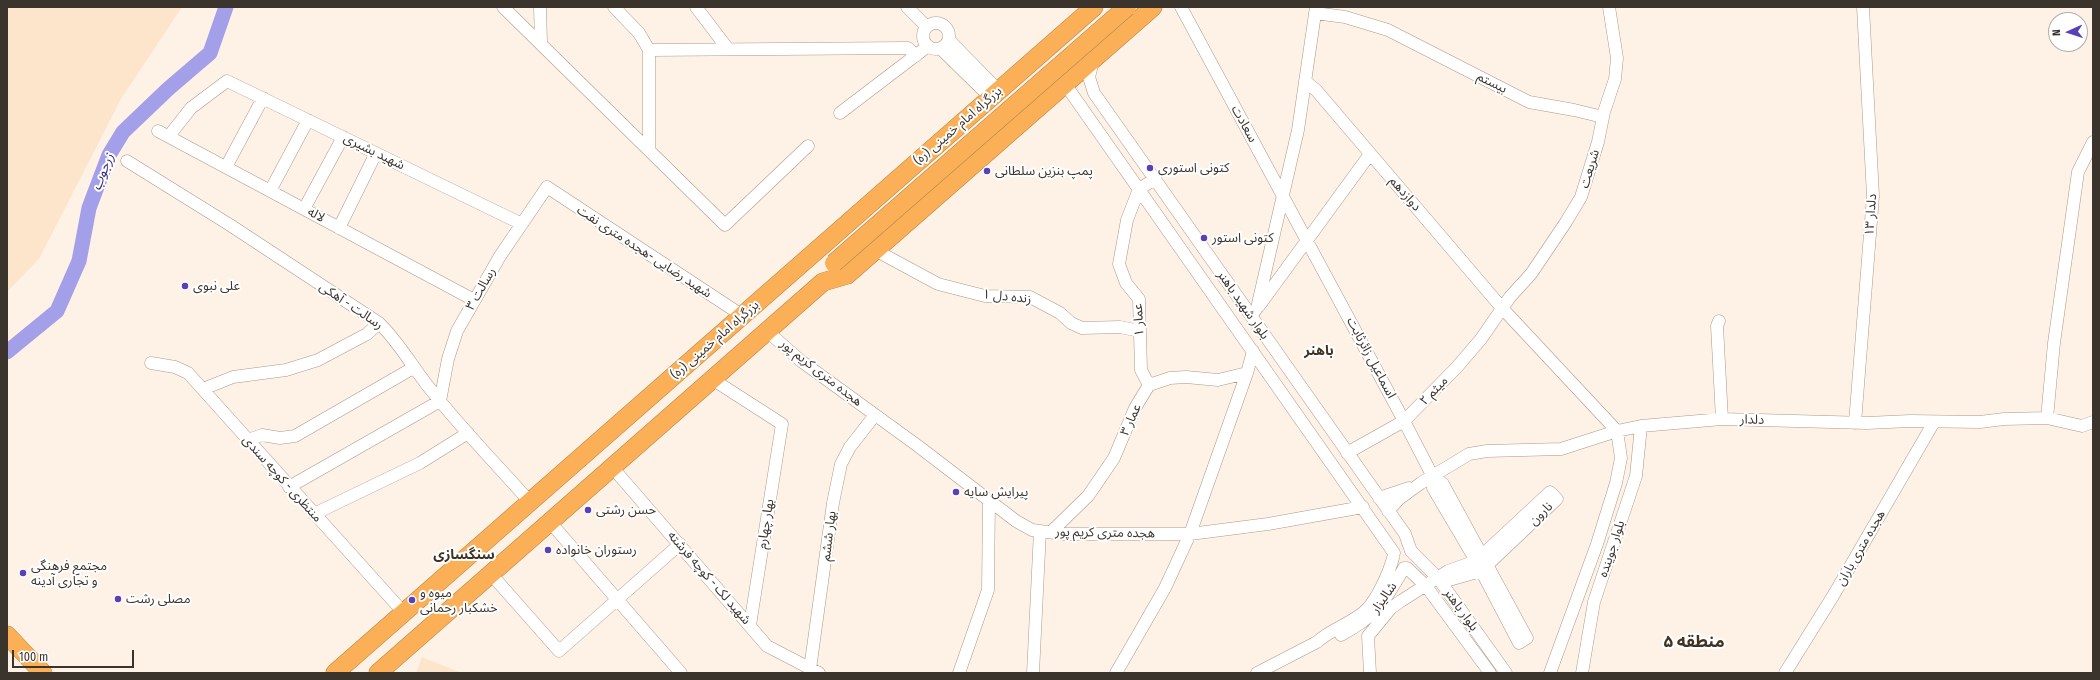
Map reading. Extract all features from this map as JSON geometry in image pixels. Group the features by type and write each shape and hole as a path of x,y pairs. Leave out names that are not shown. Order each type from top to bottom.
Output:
{"highway":[{"name":"بزرگراه امام خمینی (ره)","path":"336,673 530,502 739,314 1094,7"},
{"name":"بزرگراه امام خمینی (ره)","path":"823,282 825,271 1127,7"},
{"name":"بزرگراه امام خمینی (ره)","path":"378,673 823,282 846,276 1153,7"},
{"path":"1026,67 1035,69 1045,76 1051,86 1064,85 1056,72 1053,63 1053,48 1060,37"},
{"path":"7,636 43,673"}],"street":[{"path":"503,7 725,225 808,146"},
{"path":"540,7 541,43"},
{"path":"614,7 639,33 650,50 649,149"},
{"path":"696,7 728,49"},
{"path":"907,7 927,27"},
{"name":"سعادت","path":"1181,7 1307,242"},
{"name":"شریعت","path":"1502,308 1531,274 1581,197 1615,79 1617,58 1609,7"},
{"name":"دلدار ۱۳","path":"1855,423 1873,196 1871,137 1862,7"},
{"path":"1254,312 1298,130 1316,10"},
{"name":"بیستم","path":"1316,10 1388,30 1529,102 1603,117"},
{"path":"840,113 916,56 939,45 948,32 943,25 935,24 927,27"},
{"path":"927,27 924,39 939,45 995,94"},
{"path":"650,50 908,48 916,56"},
{"name":"بلوار شهید باهنر","path":"1096,57 1089,72 1092,89 1187,225 1254,312 1347,453 1405,534 1411,551"},
{"name":"شهید بشیری","path":"163,134 191,108 227,81 522,224"},
{"name":"دوازدهم","path":"1305,82 1316,90 1502,308 1617,430"},
{"name":"بلوار شهید باهنر","path":"1064,85 1253,351 1363,508 1394,556"},
{"path":"226,167 263,98"},
{"path":"270,191 308,120"},
{"name":"لاله","path":"163,134 474,300"},
{"path":"304,209 343,137"},
{"path":"2047,418 2054,343 2078,172 2093,142"},
{"path":"339,228 376,153"},
{"path":"1254,312 1307,242 1370,154"},
{"name":"رسالت - آهکی","path":"127,161 230,225 379,323 394,337 413,368 440,401 530,502"},
{"path":"1139,189 1155,179"},
{"name":"شهید رضایی -هجده متری نفت","path":"546,187 739,314"},
{"name":"رسالت ۳","path":"440,401 453,340 474,300 500,256 546,187"},
{"name":"عمار ۱","path":"1139,189 1126,220 1119,264 1126,283 1139,299 1141,370 1149,385"},
{"path":"1171,236 1187,225"},
{"name":"اسماعیل زائرثابت","path":"1307,242 1404,421 1432,476 1433,488 1482,563"},
{"name":"زنده دل ۱","path":"875,250 938,284 985,296 1030,297 1060,313 1071,323 1082,328 1120,326 1140,332"},
{"name":"میثم ۲","path":"1347,453 1404,421 1481,339 1502,308"},
{"path":"680,360 739,314"},
{"path":"1719,321 1722,419"},
{"path":"203,389 233,377 286,370 318,360 368,334 379,323"},
{"name":"هجده متری کریم پور","path":"767,331 801,361 1016,521 1032,530 1063,534 1190,534 1268,524 1363,508"},
{"path":"1116,673 1165,588 1190,534 1247,373 1253,351"},
{"name":"منتظری - کوچه سندی","path":"151,363 175,367 188,373 404,613"},
{"path":"248,440 262,435 280,438 295,436 413,368"},
{"path":"1149,385 1170,378 1186,377 1218,380 1247,373"},
{"name":"بهار چهارم","path":"712,379 782,424 750,625"},
{"name":"عمار ۳","path":"1046,532 1088,496 1114,458 1135,408 1149,385"},
{"path":"289,487 440,401"},
{"name":"بهار ششم","path":"814,671 833,503 841,464 850,448 875,415"},
{"name":"دلدار","path":"1421,483 1469,454 1487,451 1561,448 1617,430 1641,426 1722,419 1855,423 1980,422 2004,419 2047,418 2082,426 2093,422"},
{"name":"هجده متری باران","path":"1785,673 1833,596 1934,422"},
{"name":"بلوار جوینده","path":"1582,673 1594,602 1636,476 1641,426"},
{"name":"بلوار جوینده","path":"1550,673 1597,544 1616,483 1621,458 1617,430"},
{"path":"314,514 420,463 468,433"},
{"name":"شهید لک - کوچه فرشته","path":"612,467 768,646 814,671"},
{"path":"1379,498 1421,483"},
{"path":"1388,511 1399,500 1421,483"},
{"name":"نارون","path":"1438,578 1449,580 1482,563 1557,499 1550,492 1482,563"},
{"path":"959,673 988,590 989,500"},
{"path":"550,522 681,673"},
{"path":"1033,673 1046,532"},
{"path":"491,574 559,651 680,544"},
{"path":"1402,548 1411,551 1414,560 1405,568 1395,563 1394,556 1402,548"},
{"name":"بلوار باهنر","path":"1411,551 1438,578 1506,673"},
{"name":"شالیزار","path":"1360,620 1364,612 1375,599 1394,556"},
{"path":"1482,563 1527,638 1519,643 1482,563"},
{"name":"شالیزار","path":"1257,673 1317,642 1324,636 1374,615 1386,599 1405,568"},
{"name":"بلوار باهنر","path":"1405,568 1426,586 1490,673"},
{"path":"1368,636 1391,608 1438,578"},
{"path":"1360,620 1368,636 1370,673"}],"shaded area":[{"path":"7,7 182,7 121,99 39,259 7,292"},
{"path":"422,657 462,673 416,673"}],"waterway":[{"name":"زرجوب","path":"7,352 57,311 79,261 89,208 109,155 123,132 168,89 210,53 226,7"}],"place":[{"name":"کتونی استوری","path":"1150,168"},
{"name":"پمپ بنزین سلطانی","path":"987,171"},
{"name":"کتونی استور","path":"1204,238"},
{"name":"علی نبوی","path":"185,286"},
{"name":"پیرایش سایه","path":"956,492"},
{"name":"حسن رشتی","path":"588,510"},
{"name":"رستوران خانواده","path":"548,550"},
{"name":"مجتمع فرهنگی و تجاری آدینه","path":"23,573"},
{"name":"مصلی رشت","path":"118,599"},
{"name":"میوه و خشکبار رحمانی","path":"412,600"}],"district":[{"name":"باهنر","path":"1319,351"},
{"name":"سنگسازی","path":"464,555"},
{"name":"منطقه ۵","path":"1694,642"}]}
